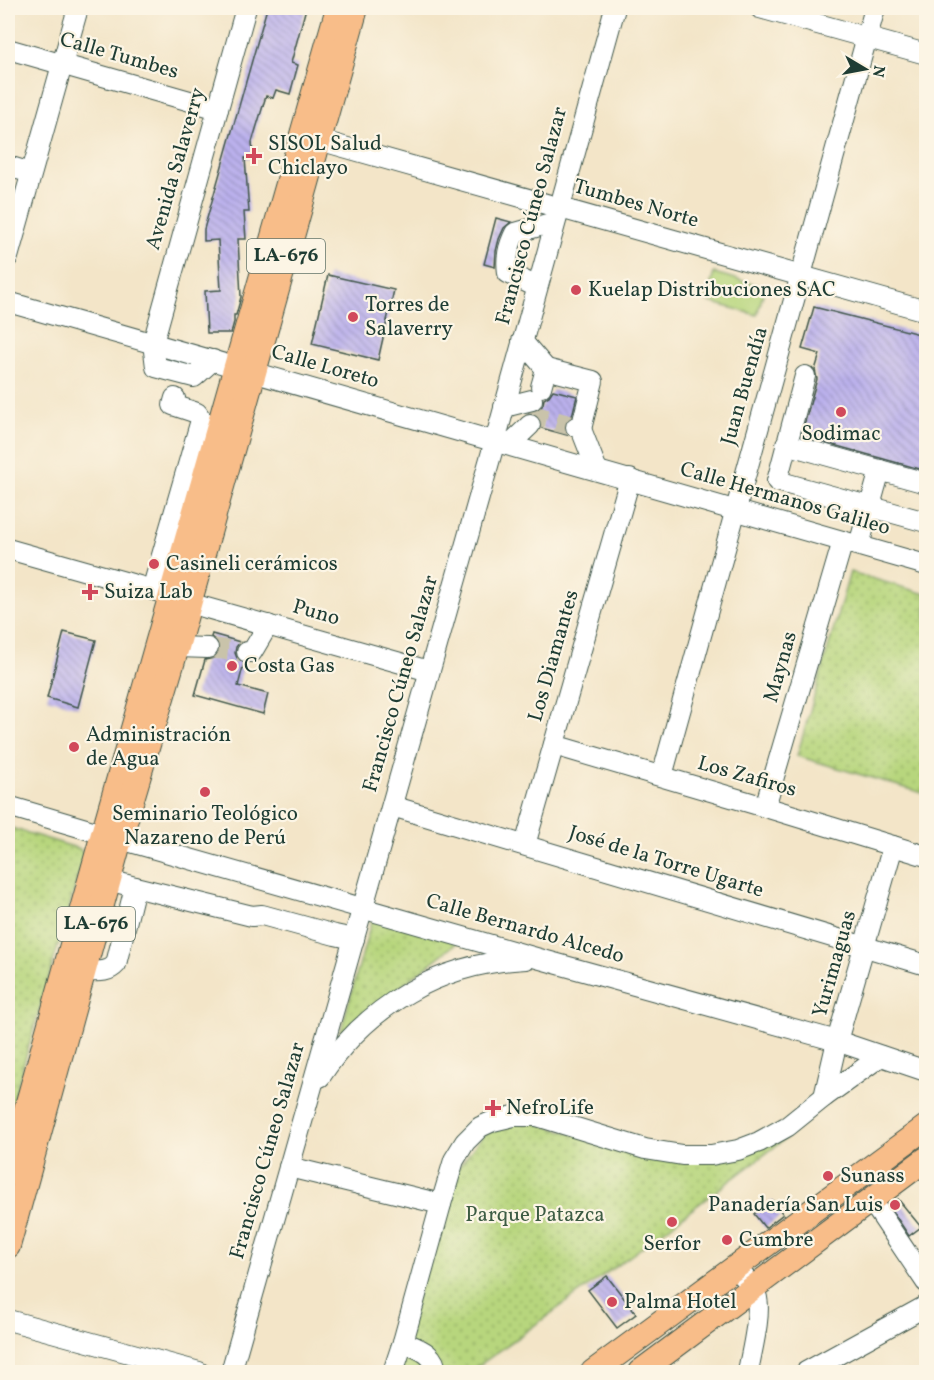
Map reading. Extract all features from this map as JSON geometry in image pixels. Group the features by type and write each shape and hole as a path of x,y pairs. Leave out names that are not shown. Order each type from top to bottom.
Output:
{"main road":[{"name":"LA-676","path":"8,1174 111,837 177,646 170,596 170,562 190,494 245,369 338,8"},
{"name":"LA-676","path":"8,1246 108,880 111,837 170,596 319,140 357,8"},
{"path":"593,1372 927,1127"},
{"path":"640,1372 927,1159"}],"street":[{"path":"8,257 78,8"},
{"name":"Avenida Salaverry","path":"153,343 246,8"},
{"name":"Francisco Cúneo Salazar","path":"231,1372 429,671 502,443 504,407 615,8"},
{"path":"760,8 927,54"},
{"name":"Juan Buendía","path":"662,776 875,8"},
{"name":"Calle Tumbes","path":"8,50 218,109"},
{"name":"Tumbes Norte","path":"319,140 556,215 801,275 927,311"},
{"path":"8,166 31,173"},
{"path":"537,287 508,273 506,260 510,244 515,233 556,215"},
{"name":"Calle Loreto","path":"8,302 630,479"},
{"path":"522,341 538,399"},
{"path":"153,343 156,367 178,384"},
{"path":"178,384 194,377 213,360"},
{"path":"805,376 777,482 927,522"},
{"path":"504,407 538,399 593,381 578,428 597,470"},
{"path":"178,384 173,405 197,413 216,439"},
{"path":"502,443 538,399"},
{"path":"190,494 201,420"},
{"path":"786,444 927,483"},
{"name":"Maynas","path":"765,807 851,543 870,507 880,470"},
{"name":"Calle Hermanos Galileo","path":"630,479 927,565"},
{"name":"Los Diamantes","path":"525,845 630,479"},
{"name":"Puno","path":"8,549 429,671"},
{"path":"247,652 252,652 268,625"},
{"path":"177,646 208,648"},
{"name":"Los Zafiros","path":"554,745 927,856"},
{"name":"Calle Bernardo Alcedo","path":"8,806 540,959 837,1041 924,1071"},
{"name":"José de la Torre Ugarte","path":"392,806 927,965"},
{"name":"Yurimaguas","path":"824,1097 837,1041 893,846"},
{"path":"108,880 252,916 262,915 354,939"},
{"path":"83,971 104,972 116,964 135,887"},
{"path":"310,1091 352,1035 378,1012 407,992 438,977 471,966 505,960 540,959"},
{"path":"395,1372 454,1160 465,1142 480,1127 514,1116 537,1116 645,1149 682,1155 711,1155 738,1150 759,1142 788,1126 881,1056"},
{"path":"289,1167 441,1204"},
{"path":"871,1200 927,1282"},
{"path":"736,1267 757,1298 758,1308 748,1372"},
{"path":"817,1371 927,1306"},
{"path":"8,1320 199,1372"},
{"path":"817,1371 927,1320"},
{"path":"403,1342 428,1354 436,1366 436,1372"}],"green space":[{"path":"714,273 765,287 757,315 706,301"},
{"path":"850,572 926,594 926,794 797,756"},
{"path":"8,827 80,849 84,856 8,1118"},
{"path":"372,919 459,941 340,1034"},
{"name":"Parque Patazca","path":"527,1121 643,1153 785,1139 633,1254 470,1372 393,1372 457,1169 483,1135 504,1125"}],"building":[{"path":"267,8 306,8 291,63 298,65 290,94 276,90 273,98 266,96 252,142 253,158 245,158 249,212 244,212 246,239 238,239 241,297 236,315 234,315 231,333 207,333 205,291 221,290 218,240 204,241 204,229"},
{"path":"496,218 511,222 504,228 499,239 495,267 484,264"},
{"name":"Torres de Salaverry","path":"328,275 394,290 378,360 312,344"},
{"path":"814,307 927,336 927,471 801,436 817,379 815,370 820,354 802,349"},
{"path":"553,390 577,396 572,416 565,423 564,429 567,435 541,428 542,423 539,417 529,413 541,408 544,399"},
{"path":"64,632 96,640 78,707 47,698"},
{"path":"212,634 240,642 235,653 237,658 244,663 238,686 268,694 263,714 195,695 205,660 214,658 220,649 218,642 211,637"},
{"path":"898,1199 921,1227 909,1236 889,1206"},
{"path":"772,1200 783,1214 765,1228 754,1214"},
{"name":"Palma Hotel","path":"607,1276 636,1314 617,1328 588,1290"}],"tunnel":[{"path":"530,425 539,417 576,427"},
{"path":"208,648 247,652"}],"place":[{"name":"SISOL Salud Chiclayo","path":"254,156"},
{"name":"Kuelap Distribuciones SAC","path":"576,290"},
{"name":"Torres de Salaverry","path":"353,317"},
{"name":"Sodimac","path":"841,412"},
{"name":"Casineli cerámicos","path":"154,564"},
{"name":"Suiza Lab","path":"90,592"},
{"name":"Costa Gas","path":"232,666"},
{"name":"Administración de Agua","path":"74,747"},
{"name":"Seminario Teológico Nazareno de Perú","path":"205,792"},
{"name":"NefroLife","path":"493,1108"},
{"name":"Sunass","path":"828,1176"},
{"name":"Panadería San Luis","path":"895,1205"},
{"name":"Serfor","path":"672,1222"},
{"name":"Cumbre","path":"727,1240"},
{"name":"Palma Hotel","path":"612,1302"}]}
